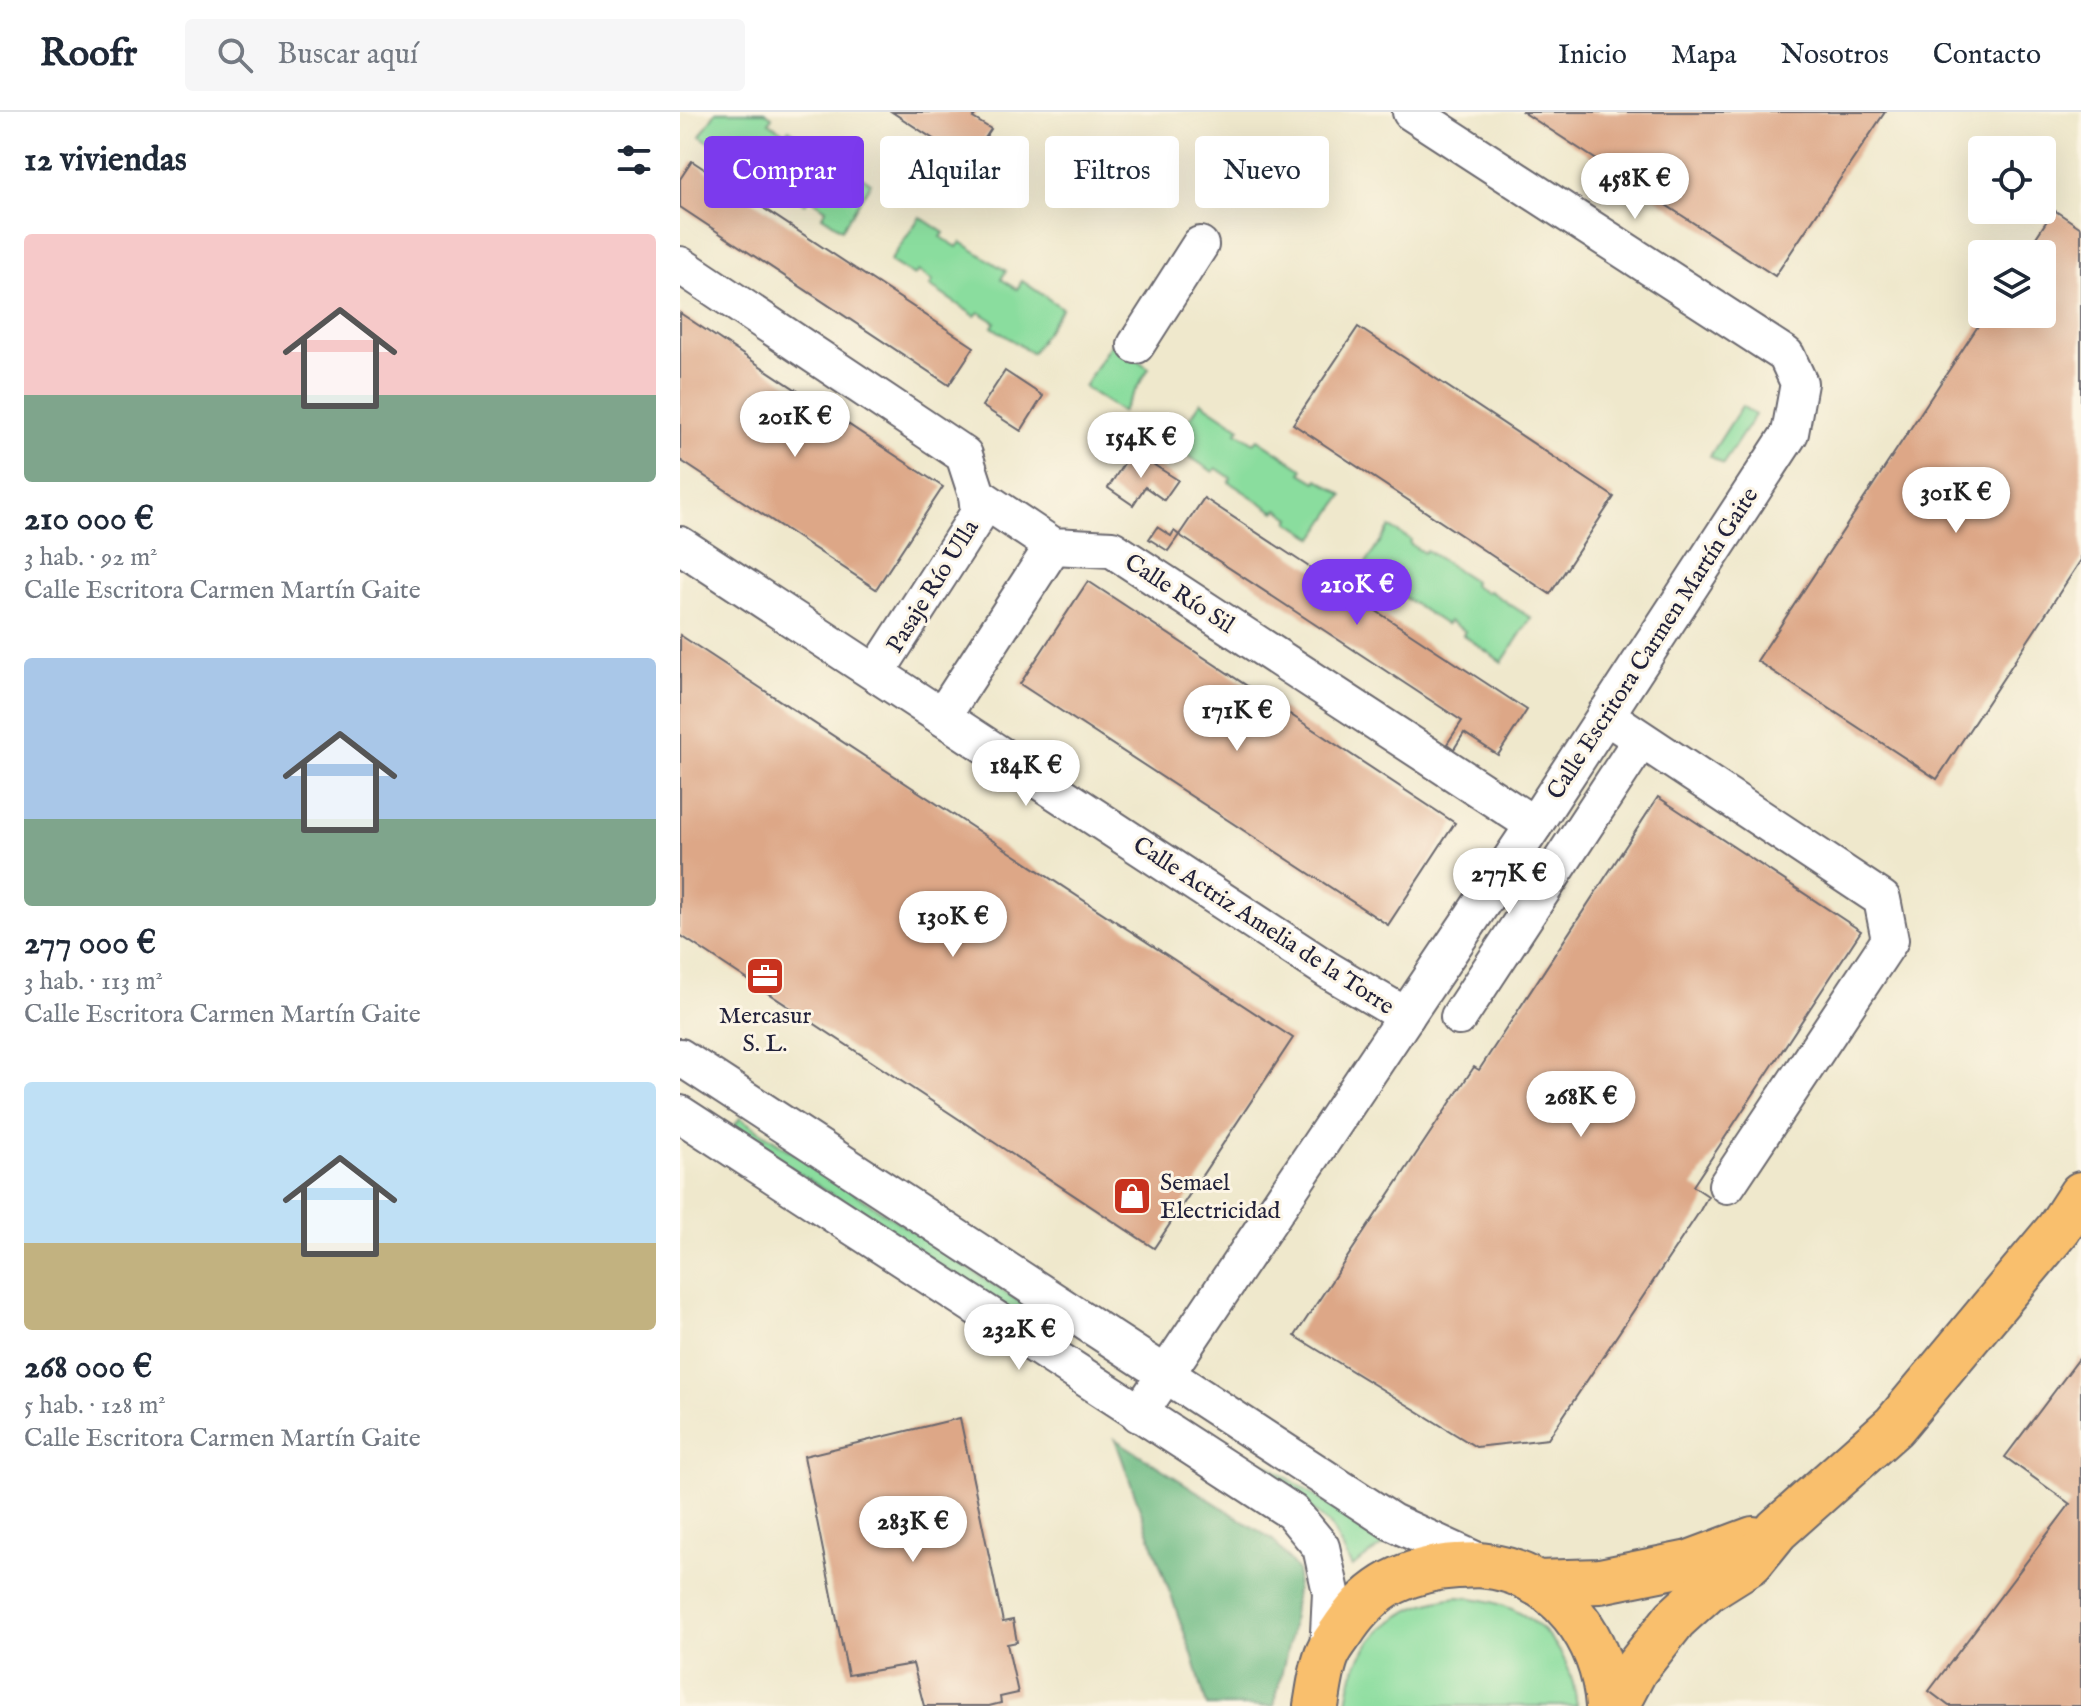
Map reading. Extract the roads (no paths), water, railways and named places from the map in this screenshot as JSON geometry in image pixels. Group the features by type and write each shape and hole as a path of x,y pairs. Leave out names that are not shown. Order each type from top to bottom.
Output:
{"main road":[{"path":"1616,1706 1635,1670 1675,1619 1708,1589 1751,1562 1777,1530 1894,1426 2059,1228 2081,1194"},
{"path":"1536,1583 1600,1581 1689,1563 1777,1530"},
{"path":"1316,1706 1328,1653 1358,1608 1391,1582 1428,1568 1486,1565 1536,1583 1571,1611 1593,1643 1606,1679 1608,1706"}],"street":[{"name":"Calle Escritora Carmen Martín Gaite","path":"1139,1414 1534,825 1790,433 1799,383 1786,355 1760,320 1411,112"},
{"path":"1136,345 1200,245"},
{"path":"680,265 964,455 977,495 1053,546 942,717"},
{"name":"Pasaje Río Ulla","path":"876,673 979,513 977,495"},
{"name":"Calle Actriz Amelia de la Torre","path":"680,545 1328,970 1406,1016"},
{"name":"Calle Río Sil","path":"1053,546 1112,549 1534,825"},
{"path":"1605,715 1882,899 1890,940 1727,1185"},
{"path":"1459,1017 1641,740"},
{"path":"680,1057 1392,1522 1486,1565"},
{"path":"680,1114 1292,1512 1321,1547 1331,1592 1328,1653"}],"place":[{"name":"Mercasur S. L.","path":"765,976"},
{"name":"Semael Electricidad","path":"1132,1196"}]}
